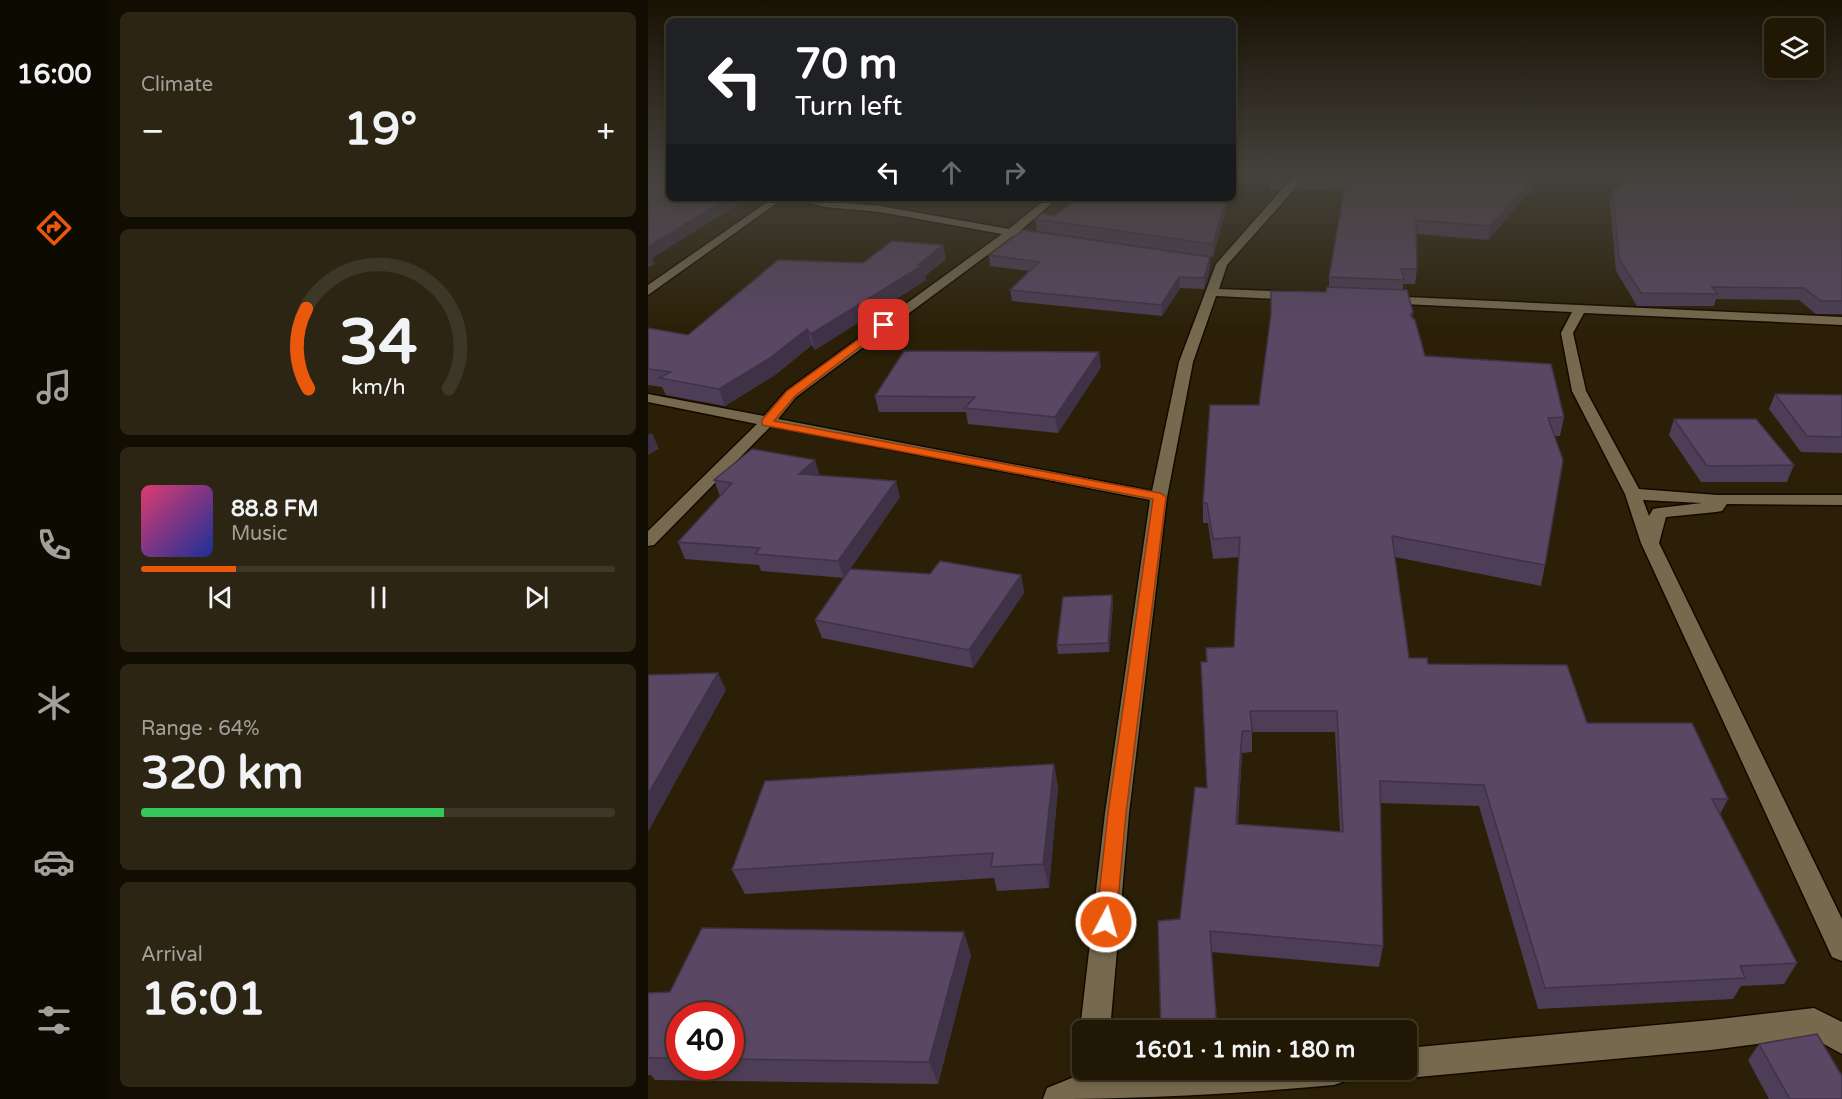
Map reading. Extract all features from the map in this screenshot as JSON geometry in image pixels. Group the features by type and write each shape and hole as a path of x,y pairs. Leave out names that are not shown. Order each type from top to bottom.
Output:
{"street":[{"path":"648,291 740,225"},
{"path":"971,225 1035,236"},
{"path":"648,541 766,423 791,394 1020,225"},
{"path":"1096,1020 1117,813 1160,497 1186,362 1212,292 1217,264 1253,225"},
{"path":"1212,292 1307,296"},
{"path":"1374,299 1842,321"},
{"path":"1531,306 1558,326 1579,392 1633,494 1650,543 1842,948"},
{"path":"1558,326 1579,310"},
{"path":"648,398 766,423 1160,497"},
{"path":"1633,494 1722,499 1842,500"},
{"path":"1650,543 1659,513 1716,507 1722,499"},
{"path":"1417,1062 1712,1035 1814,1022 1842,1039"},
{"path":"1058,1099 1089,1085 1193,1080"}],"building":[{"path":"648,225 683,225 648,247"},
{"path":"1080,225 1218,225 1213,244"},
{"path":"1338,225 1416,225 1417,269 1401,269 1404,280 1329,277"},
{"path":"1616,225 1842,225 1842,301 1821,301 1804,288 1712,287 1718,294 1641,293 1619,259"},
{"path":"1023,230 1210,257 1204,278 1179,277 1161,305 1010,290 1039,262 989,255"},
{"path":"892,241 943,245 918,265 923,265 811,334 807,329 770,358 719,389 659,378 671,372 648,369 648,328 688,335 778,260 863,263"},
{"path":"1327,287 1407,290 1413,312 1410,315 1415,320 1425,356 1551,364 1564,417 1548,418 1563,460 1545,565 1392,536 1409,658 1427,658 1428,664 1567,665 1587,723 1692,723 1728,799 1712,799 1797,963 1740,966 1745,978 1545,988 1484,785 1380,781 1383,946 1210,931 1216,1020 1161,1020 1158,921 1180,919 1195,787 1207,788 1201,662 1207,662 1206,648 1234,647 1240,537 1213,539 1207,503 1203,503 1210,405 1259,405 1271,314 1271,291 1326,292","holes":["1250,711 1337,711 1343,832 1236,824 1242,731 1252,731"]},
{"path":"904,351 1099,352 1055,417 965,408 975,397 875,396"},
{"path":"1775,394 1842,395 1842,437 1807,436"},
{"path":"1674,419 1756,419 1794,465 1707,466"},
{"path":"752,449 815,460 799,474 896,481 838,561 755,554 760,548 678,542 732,483 714,480"},
{"path":"940,561 1021,575 969,650 815,620 850,569 930,574"},
{"path":"1112,595 1108,643 1057,645 1063,597"},
{"path":"718,673 648,794 648,675"},
{"path":"1054,764 1043,864 991,867 993,853 732,870 765,781"},
{"path":"702,928 964,932 929,1062 744,1059 744,1002 666,1002 666,1058 648,1058 648,993 670,992"},
{"path":"1817,1034 1842,1076 1842,1099 1790,1099 1759,1044"}],"route":[{"path":"884,325 791,394 766,423 1160,497 1117,813 1106,922"}]}
